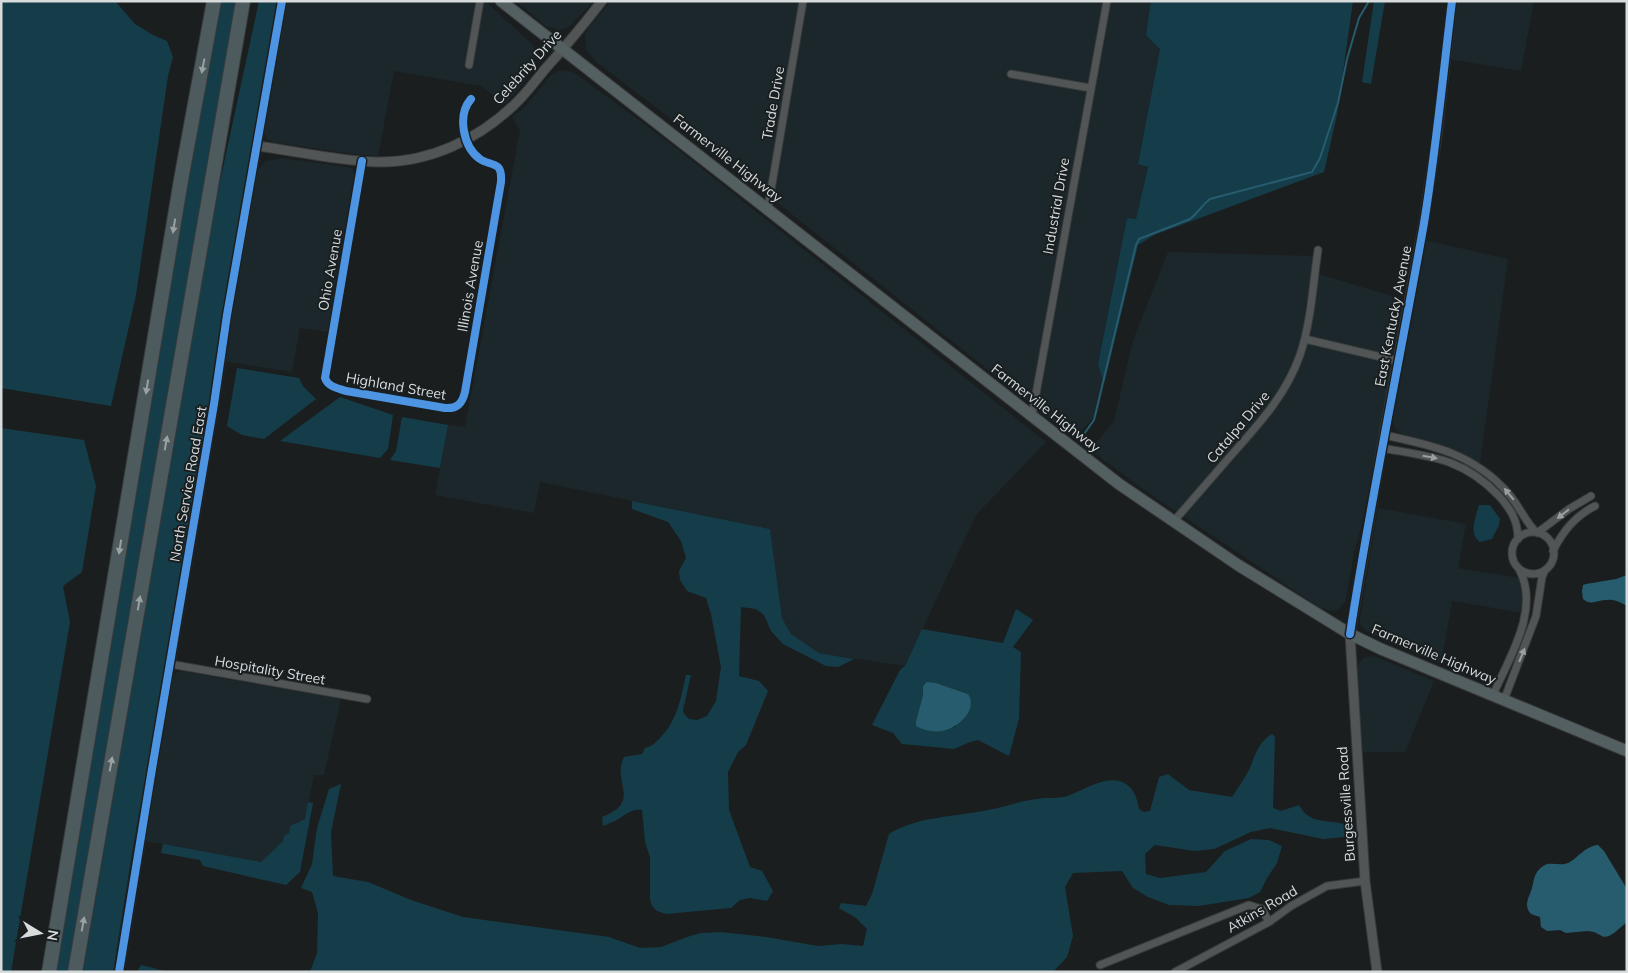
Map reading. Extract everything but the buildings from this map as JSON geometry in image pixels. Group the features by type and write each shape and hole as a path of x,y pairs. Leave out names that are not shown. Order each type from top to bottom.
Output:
{"highway":[{"path":"207,1 207,43"},
{"path":"49,972 182,180 214,1"},
{"path":"75,972 243,1"},
{"path":"222,123 251,1"}],"main road":[{"name":"Farmerville Highway","path":"501,1 1119,484 1238,565 1350,634 1381,650 1627,752"}],"street":[{"name":"North Service Road East","path":"119,972 229,305 282,1"},
{"path":"469,65 480,1"},
{"name":"Celebrity Drive","path":"257,146 362,161 389,161 422,157 444,150 467,140 494,122 515,104 602,1"},
{"name":"Trade Drive","path":"768,208 803,1"},
{"name":"Industrial Drive","path":"1032,416 1106,1"},
{"name":"East Kentucky Avenue","path":"1350,634 1384,435 1424,222 1452,1"},
{"path":"1012,74 1090,88"},
{"path":"467,140 463,127 466,106 471,99"},
{"name":"Illinois Avenue","path":"461,404 465,392 499,193 500,171 497,166 480,159 467,140"},
{"name":"Ohio Avenue","path":"327,382 325,378 362,161"},
{"name":"Catalpa Drive","path":"1174,521 1263,419 1278,399 1293,372 1305,339 1318,250"},
{"path":"1305,339 1398,361"},
{"name":"Highland Street","path":"327,382 331,386 346,391 445,408 454,408 461,404"},
{"path":"1384,435 1444,449 1479,467 1502,486 1537,533"},
{"path":"1382,448 1447,460 1458,464 1492,489 1509,508 1517,524 1518,539 1512,551 1515,564 1525,573 1539,573 1545,570 1550,565 1553,552 1561,536 1577,517 1595,506"},
{"path":"1474,474 1479,467"},
{"path":"1537,533 1569,509 1591,496"},
{"path":"1518,539 1528,533 1537,533 1545,536 1553,552"},
{"path":"1493,695 1521,632 1526,614 1527,600 1519,569"},
{"path":"1504,700 1536,616 1542,577 1545,570"},
{"path":"1526,614 1536,616"},
{"name":"Burgessville Road","path":"1350,634 1365,881 1377,972"},
{"name":"Hospitality Street","path":"170,664 367,699"},
{"name":"Atkins Road","path":"1175,972 1269,922 1327,886 1365,881"},
{"path":"1100,965 1249,905 1262,909 1269,922"}],"shaded area":[{"path":"1,1 115,1 135,24 167,41 173,57 168,76 136,295 111,406 1,388"},
{"path":"219,1 237,1 70,972 52,972"},
{"path":"259,1 277,1 278,5 113,972 83,972 216,200"},
{"path":"286,1 485,1 532,44 535,51 535,62 521,86 505,104 481,86 394,71 378,156 273,142 268,140 263,131"},
{"path":"516,1 594,1 571,25 559,30 546,26"},
{"path":"611,1 1151,1 1146,35 1160,48 1138,164 1148,166 1136,220 1127,219 1098,364 1104,384 1098,413 1074,438 692,135 595,61 586,49 585,35 589,27"},
{"path":"1151,1 1353,1 1337,115 1324,172 1154,235 1138,245 1104,384 1098,364 1127,218 1136,219 1148,167 1138,164 1160,49 1146,35"},
{"path":"1374,1 1385,1 1371,84 1362,82"},
{"path":"1455,1 1534,1 1521,71 1448,59"},
{"path":"565,70 575,73 671,144 1046,442 976,515 905,666 819,653 791,634 782,618 770,529 540,482 534,513 435,495 448,425 465,427 520,130 512,117 524,108 550,76 558,71"},
{"path":"282,158 348,167 353,169 355,176 329,332 300,328 292,372 223,361 255,178 259,169 266,161"},
{"path":"1424,240 1508,259 1480,464 1430,441 1401,434 1394,427 1392,418"},
{"path":"1168,252 1314,256 1301,341 1386,363 1391,368 1392,372 1363,520 1354,553 1345,602 1337,610 1331,611 1319,607 1147,492 1090,450 1114,421 1133,340"},
{"path":"1319,274 1405,300 1396,350 1393,353 1387,355 1311,336 1310,331"},
{"path":"237,368 299,378 303,386 316,399 264,439 242,435 227,426"},
{"path":"340,397 393,415 388,449 380,458 280,441"},
{"path":"402,417 448,425 440,468 390,460 396,451"},
{"path":"1,428 84,440 96,486 82,572 63,586 70,622 11,972 1,972"},
{"path":"632,501 770,529 782,618 791,634 819,653 854,659 838,667 826,666 783,644 771,631 764,615 756,609 741,607 739,676 759,681 768,691 746,745 738,752 728,772 729,810 750,867 762,871 773,891 767,901 750,898 740,900 731,908 666,914 657,911 652,906 650,899 650,857 645,842 642,810 631,811 603,826 602,817 621,805 624,798 621,766 624,757 642,754 645,748 654,744 667,730 678,708 686,675 691,675 683,710 684,714 689,719 697,720 707,716 716,701 721,667 706,598 687,591 680,580 679,571 686,558 681,541 668,522 632,509"},
{"path":"1479,505 1490,505 1500,519 1492,539 1480,542 1474,535"},
{"path":"1378,508 1466,524 1458,568 1519,578 1524,599 1523,613 1452,601 1441,664 1364,629 1360,623 1360,618"},
{"path":"1627,575 1627,606 1612,600 1591,602 1583,599 1583,585"},
{"path":"1016,609 1033,620 1013,647 1021,652 1019,719 1009,756 978,740 954,749 902,744 893,733 872,725 900,670 905,666 922,629 1003,643","holes":["936,683 968,694 955,727 934,731 916,726 923,695 923,685"]},
{"path":"1370,656 1434,681 1405,752 1362,752 1357,669 1363,658"},
{"path":"181,671 341,699 324,775 314,775 305,819 295,823 283,841 261,862 145,841 173,678 176,673"},
{"path":"927,682 936,683 968,694 970,697 971,705 969,711 955,726 943,731 930,731 916,726 923,695 923,686"},
{"path":"1272,734 1275,737 1273,808 1281,811 1299,805 1311,817 1344,824 1347,830 1344,837 1323,839 1270,828 1251,832 1214,849 1195,851 1155,845 1145,854 1146,874 1160,878 1206,872 1225,851 1251,839 1269,840 1282,846 1277,863 1260,892 1249,898 1199,906 1169,905 1148,897 1133,888 1122,871 1073,873 1065,887 1073,936 1067,957 1053,972 310,972 317,953 318,913 312,892 301,888 312,864 317,828 329,789 341,784 331,832 333,876 368,882 411,900 463,917 609,937 640,948 661,947 701,933 720,932 766,937 818,946 842,944 863,946 867,929 856,918 839,908 841,903 866,906 872,894 889,834 900,828 924,820 988,810 1041,798 1064,797 1094,784 1115,780 1126,784 1134,793 1139,809 1144,812 1150,811 1159,777 1168,774 1189,790 1232,797 1249,770 1260,745"},
{"path":"308,802 313,803 300,872 286,885 203,866 200,860 161,853 163,844 261,862 283,841 284,836 289,833 290,826 305,819"},
{"path":"1598,845 1604,851 1627,889 1627,922 1614,933 1604,937 1588,931 1566,933 1560,930 1547,931 1541,927 1540,917 1531,914 1527,908 1527,901 1537,872 1547,864 1568,863 1585,850"},
{"path":"141,965 169,972 137,972"}],"waterway":[{"path":"1084,434 1094,420 1139,239 1190,219 1210,199 1312,172 1320,158 1338,103 1347,59 1359,18 1369,1"}],"cycle path":[{"path":"119,972 214,404 227,315 282,1"},
{"path":"1350,634 1367,531 1424,223 1436,140 1452,1"},
{"path":"362,161 326,381 346,391 445,408 456,407 461,403 465,392 501,182 501,172 498,167 480,159 474,154 466,139 463,122 464,113 471,99"}]}
